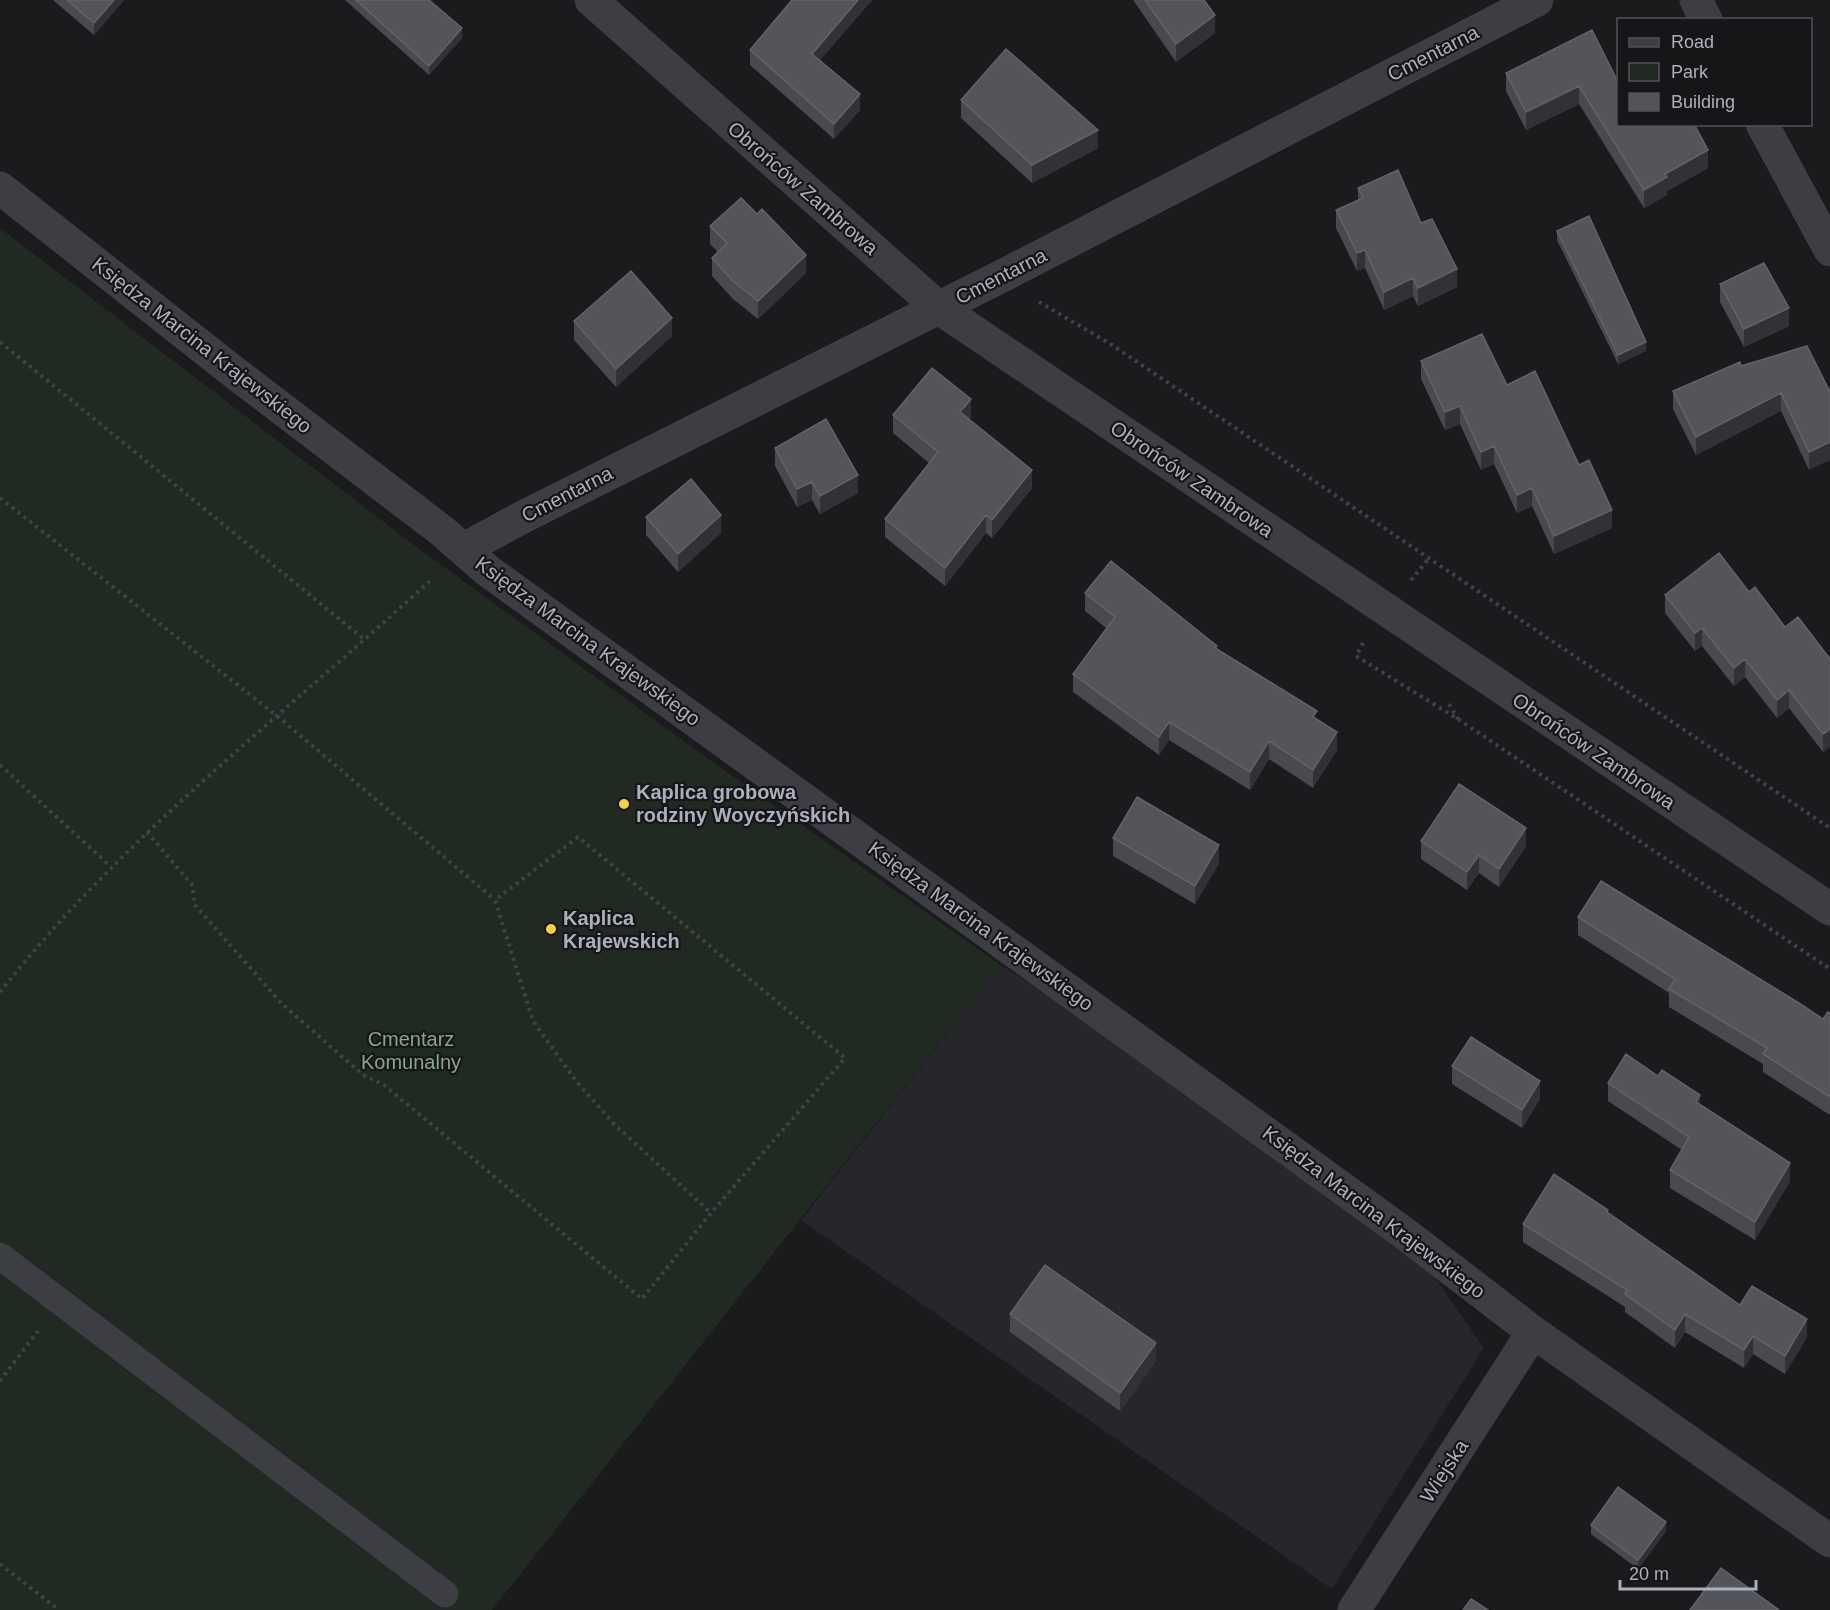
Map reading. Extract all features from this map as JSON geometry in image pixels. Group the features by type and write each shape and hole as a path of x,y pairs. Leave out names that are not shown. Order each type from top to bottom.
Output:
{"street":[{"name":"Obrońców Zambrowa","path":"591,0 939,308 1830,909"},
{"name":"Cmentarna","path":"464,549 521,518 998,278 1537,0"},
{"path":"1696,0 1705,18"},
{"path":"1763,126 1830,250"},
{"name":"Księdza Marcina Krajewskiego","path":"0,188 464,549 488,571 1404,1233 1533,1332 1830,1541"},
{"name":"Wiejska","path":"1354,1610 1533,1332"}],"lane":[{"path":"0,1256 445,1594"}],"path":[{"path":"998,278 1109,343 1830,828"},
{"path":"0,342 365,640"},
{"path":"0,498 277,716 495,900 533,1021 576,1081 614,1124 711,1213"},
{"path":"0,992 38,945 147,832 365,640 464,549"},
{"path":"1367,636 1356,656 1458,719 1830,969"},
{"path":"0,765 111,867"},
{"path":"147,832 193,886 194,904 282,1004 363,1075 384,1085 642,1299 711,1213 845,1058 578,837 495,900"},
{"path":"0,1381 61,1302"},
{"path":"0,1564 59,1610"}],"shaded area":[{"path":"1001,965 1256,1125 1404,1233 1484,1348 1332,1589 801,1220"}],"green space":[{"name":"Cmentarz Komunalny","path":"0,228 414,545 710,760 1001,965 492,1610 0,1610"}],"building":[{"path":"67,0 114,0 94,23"},
{"path":"356,0 429,0 462,28 429,66"},
{"path":"792,0 858,0 812,54 860,94 834,124 750,50"},
{"path":"1145,0 1204,0 1215,15 1176,44"},
{"path":"1592,30 1617,80 1617,126 1695,126 1708,150 1665,174 1667,177 1644,190 1579,86 1526,112 1506,73"},
{"path":"1006,49 1098,130 1032,165 961,100"},
{"path":"1398,170 1421,223 1432,219 1457,269 1418,288 1413,278 1384,292 1365,250 1357,253 1336,210 1363,198 1358,188"},
{"path":"741,198 757,214 762,209 806,255 758,301 733,281 712,258 727,243 710,226"},
{"path":"1589,216 1646,342 1618,355 1557,231"},
{"path":"1764,263 1789,308 1744,329 1720,284"},
{"path":"631,271 672,318 616,369 574,321"},
{"path":"1482,334 1507,385 1535,371 1579,465 1589,460 1612,510 1554,536 1532,488 1517,495 1494,446 1481,452 1460,406 1445,412 1421,361"},
{"path":"1807,346 1830,392 1830,442 1809,452 1781,393 1696,437 1673,391 1740,362 1741,366"},
{"path":"932,368 971,399 960,412 1032,470 992,520 986,515 945,568 885,519 938,452 893,415"},
{"path":"826,419 858,475 820,496 812,482 797,489 775,448"},
{"path":"691,479 721,515 678,554 646,517"},
{"path":"1719,553 1749,592 1755,587 1785,627 1798,617 1830,659 1830,729 1823,734 1789,690 1777,700 1745,659 1734,668 1702,628 1695,633 1665,595"},
{"path":"1111,561 1217,646 1215,648 1317,711 1313,717 1337,732 1313,770 1269,741 1250,772 1169,722 1159,737 1073,674 1115,617 1085,593"},
{"path":"1459,784 1526,828 1499,869 1479,855 1467,872 1421,841"},
{"path":"1137,797 1219,845 1195,886 1113,838"},
{"path":"1601,881 1823,1019 1828,1012 1830,1014 1830,1097 1763,1054 1767,1048 1669,989 1675,979 1578,917"},
{"path":"1471,1037 1540,1081 1522,1110 1452,1066"},
{"path":"1626,1054 1658,1076 1662,1070 1700,1095 1696,1102 1790,1163 1755,1222 1670,1170 1689,1137 1608,1083"},
{"path":"1554,1174 1740,1305 1752,1286 1807,1319 1785,1356 1753,1336 1744,1350 1685,1314 1675,1330 1625,1294 1627,1290 1523,1224"},
{"path":"1045,1265 1156,1343 1120,1393 1010,1314"},
{"path":"1618,1487 1666,1522 1638,1560 1591,1525"},
{"path":"1721,1568 1779,1610 1690,1610"},
{"path":"1471,1599 1488,1610 1463,1610"}],"place":[{"name":"Kaplica grobowa rodziny Woyczyńskich","path":"624,804"},
{"name":"Kaplica Krajewskich","path":"551,929"}]}
